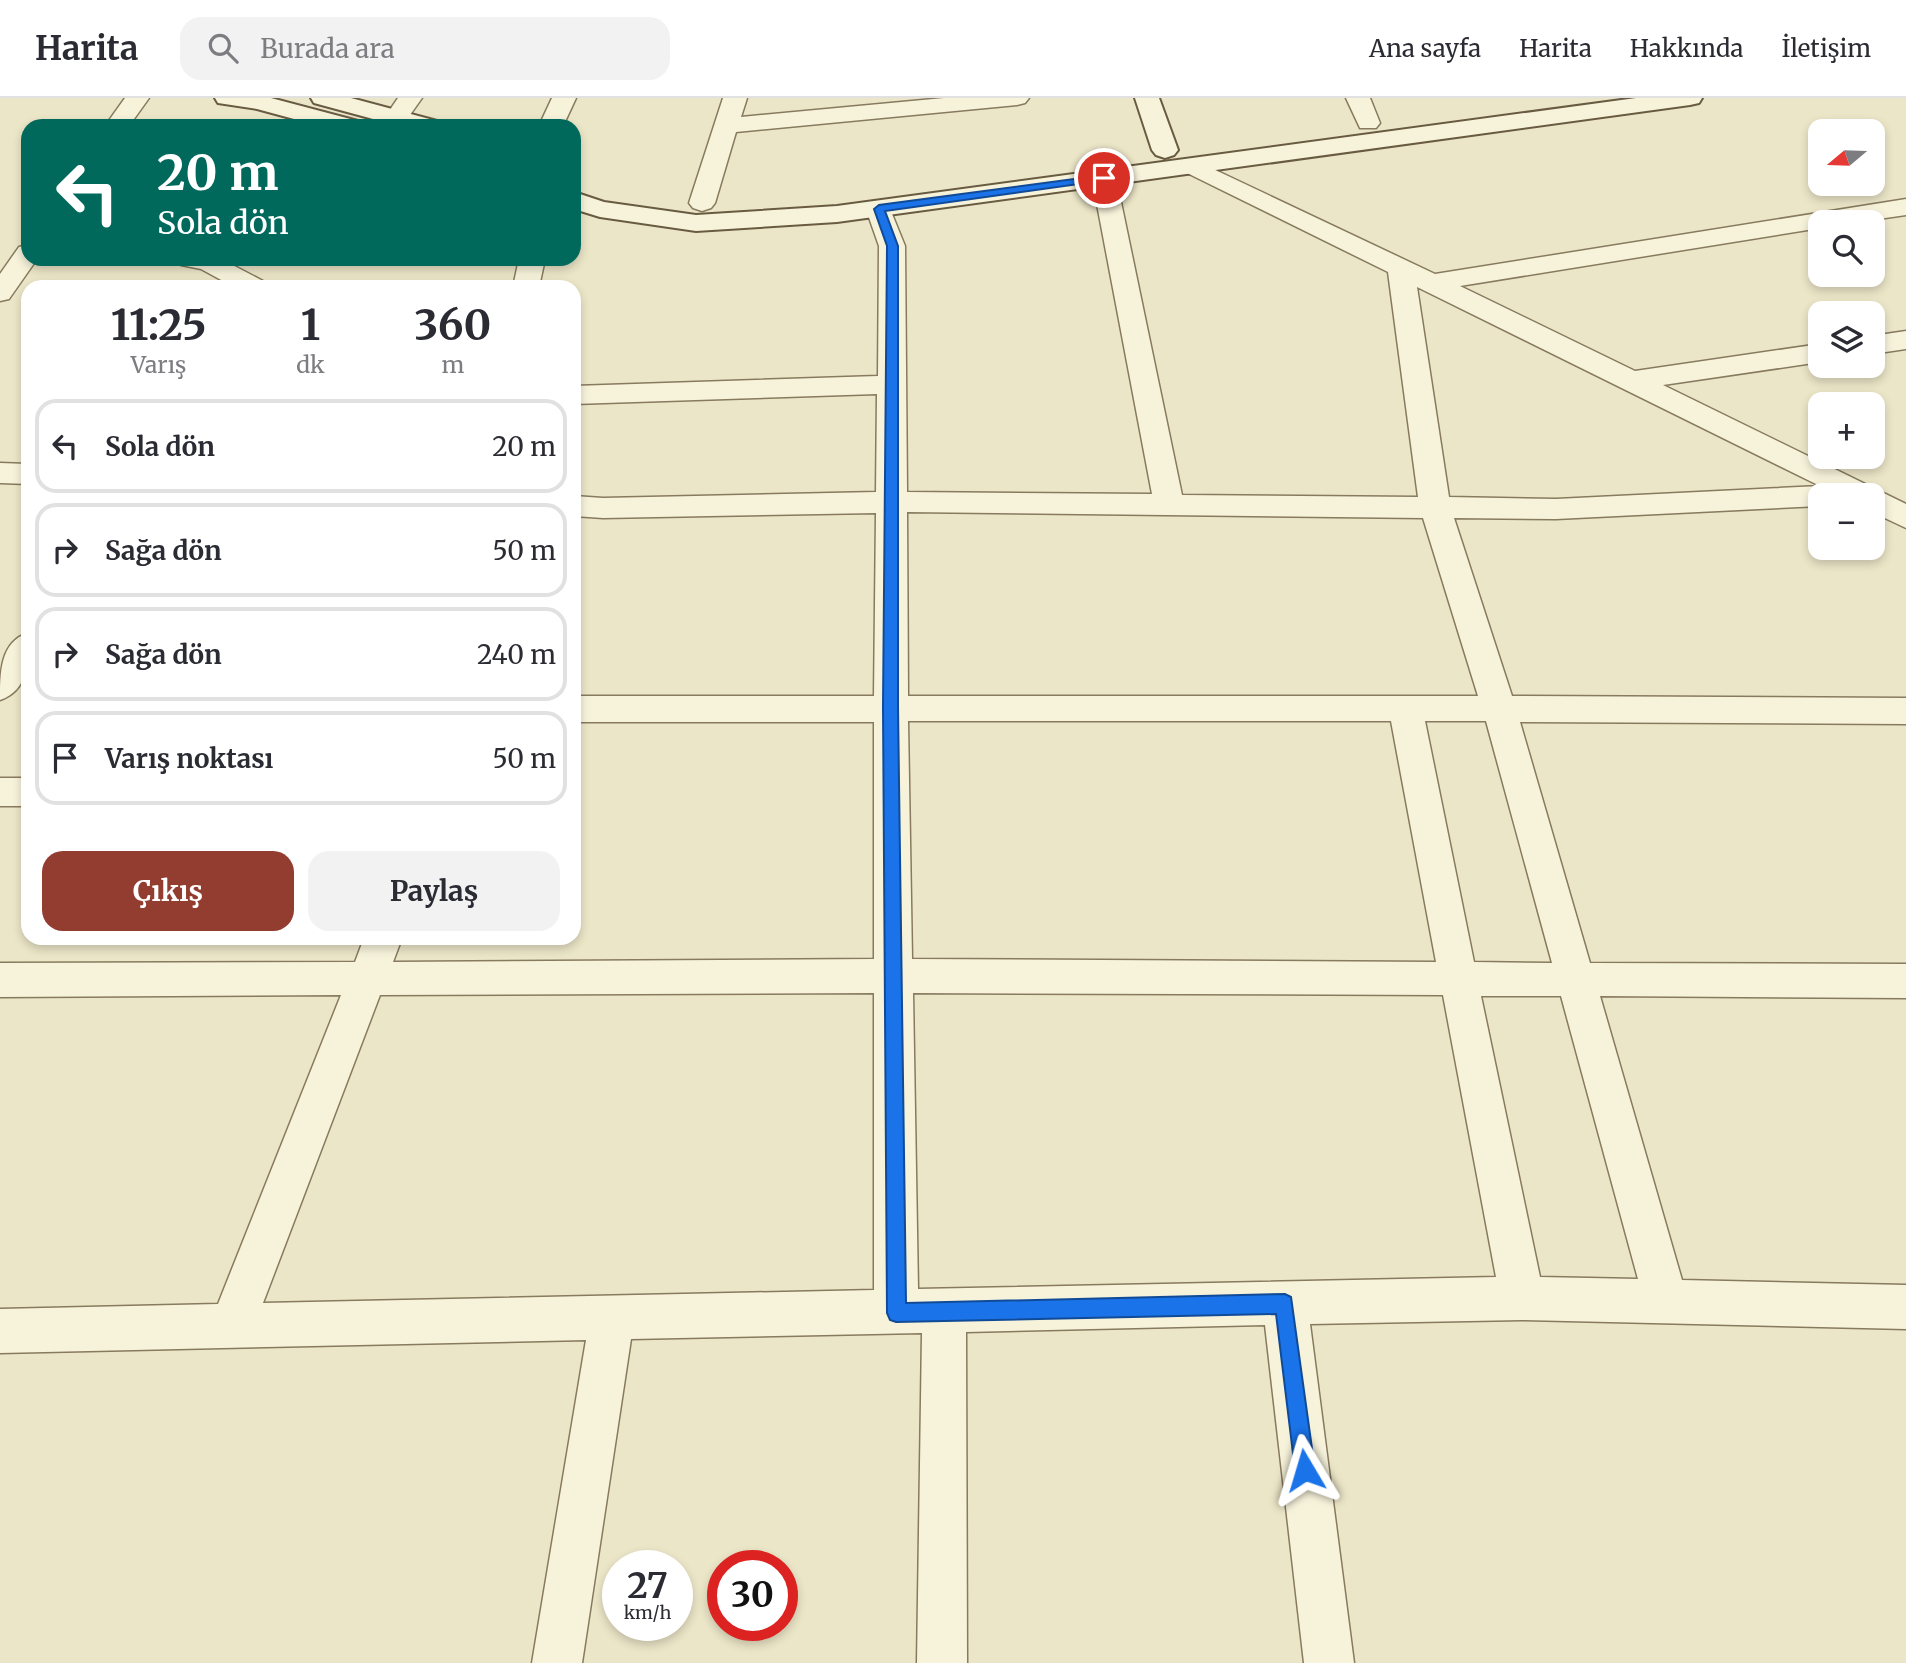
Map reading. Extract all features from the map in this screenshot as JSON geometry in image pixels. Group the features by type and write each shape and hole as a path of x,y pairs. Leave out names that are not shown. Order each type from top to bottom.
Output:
{"main road":[{"path":"227,98 258,102 322,119"},
{"path":"323,98 404,108 419,119"},
{"path":"1147,98 1165,150"},
{"path":"581,178 617,191 702,203 833,195 1551,98"},
{"path":"581,202 600,209 696,223 838,214 1690,98"}],"street":[{"path":"122,119 137,98"},
{"path":"554,119 564,98"},
{"path":"702,203 735,98"},
{"path":"726,126 1017,98"},
{"path":"1358,98 1368,123"},
{"path":"1192,166 1631,380 1833,483"},
{"path":"1104,178 1169,505"},
{"path":"1431,283 1906,207"},
{"path":"879,209 892,246 891,707 896,1313"},
{"path":"0,293 21,263"},
{"path":"215,266 241,280"},
{"path":"1401,269 1435,508 1499,708 1666,1301"},
{"path":"1885,343 1906,340"},
{"path":"1631,380 1808,355"},
{"path":"581,395 892,385"},
{"path":"0,473 21,474"},
{"path":"581,506 891,502 1556,509 1808,497"},
{"path":"1885,508 1906,517"},
{"path":"581,709 891,707 1906,711"},
{"path":"1405,708 1522,1298"},
{"path":"0,792 21,792"},
{"path":"231,1328 380,945"},
{"path":"0,980 368,976 893,976 1906,981"},
{"path":"0,1331 612,1320 1522,1298 1906,1307"},
{"path":"1285,1304 1329,1663"},
{"path":"942,1663 944,1312"},
{"path":"557,1663 612,1320"}],"route":[{"path":"1104,178 879,209 892,246 891,707 896,1313 1285,1304 1305,1470"}]}
